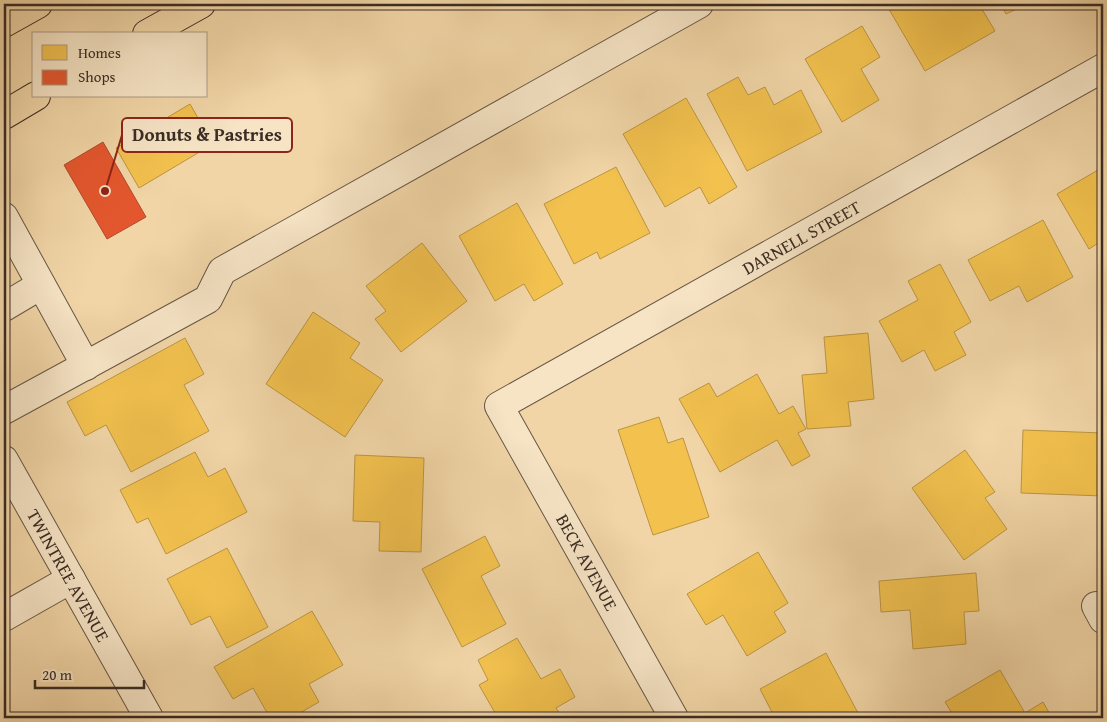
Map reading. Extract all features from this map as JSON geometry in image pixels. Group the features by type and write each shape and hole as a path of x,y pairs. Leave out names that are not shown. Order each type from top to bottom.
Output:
{"main road":[{"path":"4,23 38,4"},
{"path":"151,32 201,4"},
{"path":"4,115 33,98"}],"street":[{"path":"4,410 208,299 222,271 699,4"},
{"name":"DARNELL STREET","path":"500,406 1103,68"},
{"path":"4,217 86,366"},
{"path":"4,307 41,285"},
{"name":"BECK AVENUE","path":"500,406 674,718"},
{"name":"TWINTREE AVENUE","path":"4,460 149,718"},
{"path":"4,617 71,579"}],"building: Homes":[{"path":"886,4 979,4 995,31 925,71"},
{"path":"1001,4 1027,4 1006,14"},
{"path":"862,26 880,57 861,69 879,100 842,122 805,59"},
{"path":"738,77 748,95 765,87 774,105 801,90 822,132 747,171 707,94"},
{"path":"686,98 737,187 709,204 700,187 665,207 623,134"},
{"path":"190,104 213,144 139,188 116,148"},
{"path":"616,167 650,233 600,259 597,252 574,264 544,204"},
{"path":"1103,167 1103,240 1089,249 1057,194"},
{"path":"517,203 563,284 534,301 524,284 495,301 459,236"},
{"path":"1043,220 1073,277 1027,302 1019,286 990,301 968,260"},
{"path":"422,243 467,301 401,352 375,319 386,311 366,286"},
{"path":"940,264 971,322 954,332 966,355 935,371 924,350 902,362 879,321 918,300 908,281"},
{"path":"313,312 360,343 350,358 383,380 345,437 266,384"},
{"path":"868,333 874,399 848,402 851,426 807,429 802,375 827,373 824,337"},
{"path":"185,338 204,374 184,385 209,431 131,472 106,425 85,436 67,402"},
{"path":"757,374 779,414 793,406 806,429 798,433 810,456 792,466 777,440 720,472 679,399 709,383 717,397"},
{"path":"659,417 668,443 683,438 709,517 653,535 618,430"},
{"path":"1023,430 1103,433 1103,496 1021,493"},
{"path":"965,450 995,492 985,498 1007,529 964,560 912,488"},
{"path":"195,452 208,477 225,468 247,512 166,554 148,518 137,523 120,490"},
{"path":"355,455 424,458 421,552 379,551 380,522 353,521"},
{"path":"485,536 500,566 481,576 506,624 462,647 422,569"},
{"path":"227,548 268,627 227,648 210,616 191,625 167,579"},
{"path":"758,552 788,603 774,612 786,632 747,656 723,615 706,625 687,594"},
{"path":"976,573 979,611 964,612 966,644 913,649 910,610 881,612 879,581"},
{"path":"312,611 343,665 309,684 319,702 291,718 270,718 253,688 233,699 214,667"},
{"path":"517,638 541,679 560,669 575,697 556,708 563,718 498,718 479,685 488,680 478,660"},
{"path":"826,653 858,713 847,718 775,718 760,689"},
{"path":"1000,670 1025,713 1043,702 1052,718 955,718 945,702"}],"building: Shops":[{"path":"103,142 146,217 107,239 64,165"}],"place":[{"name":"Donuts & Pastries","path":"105,191"}]}
